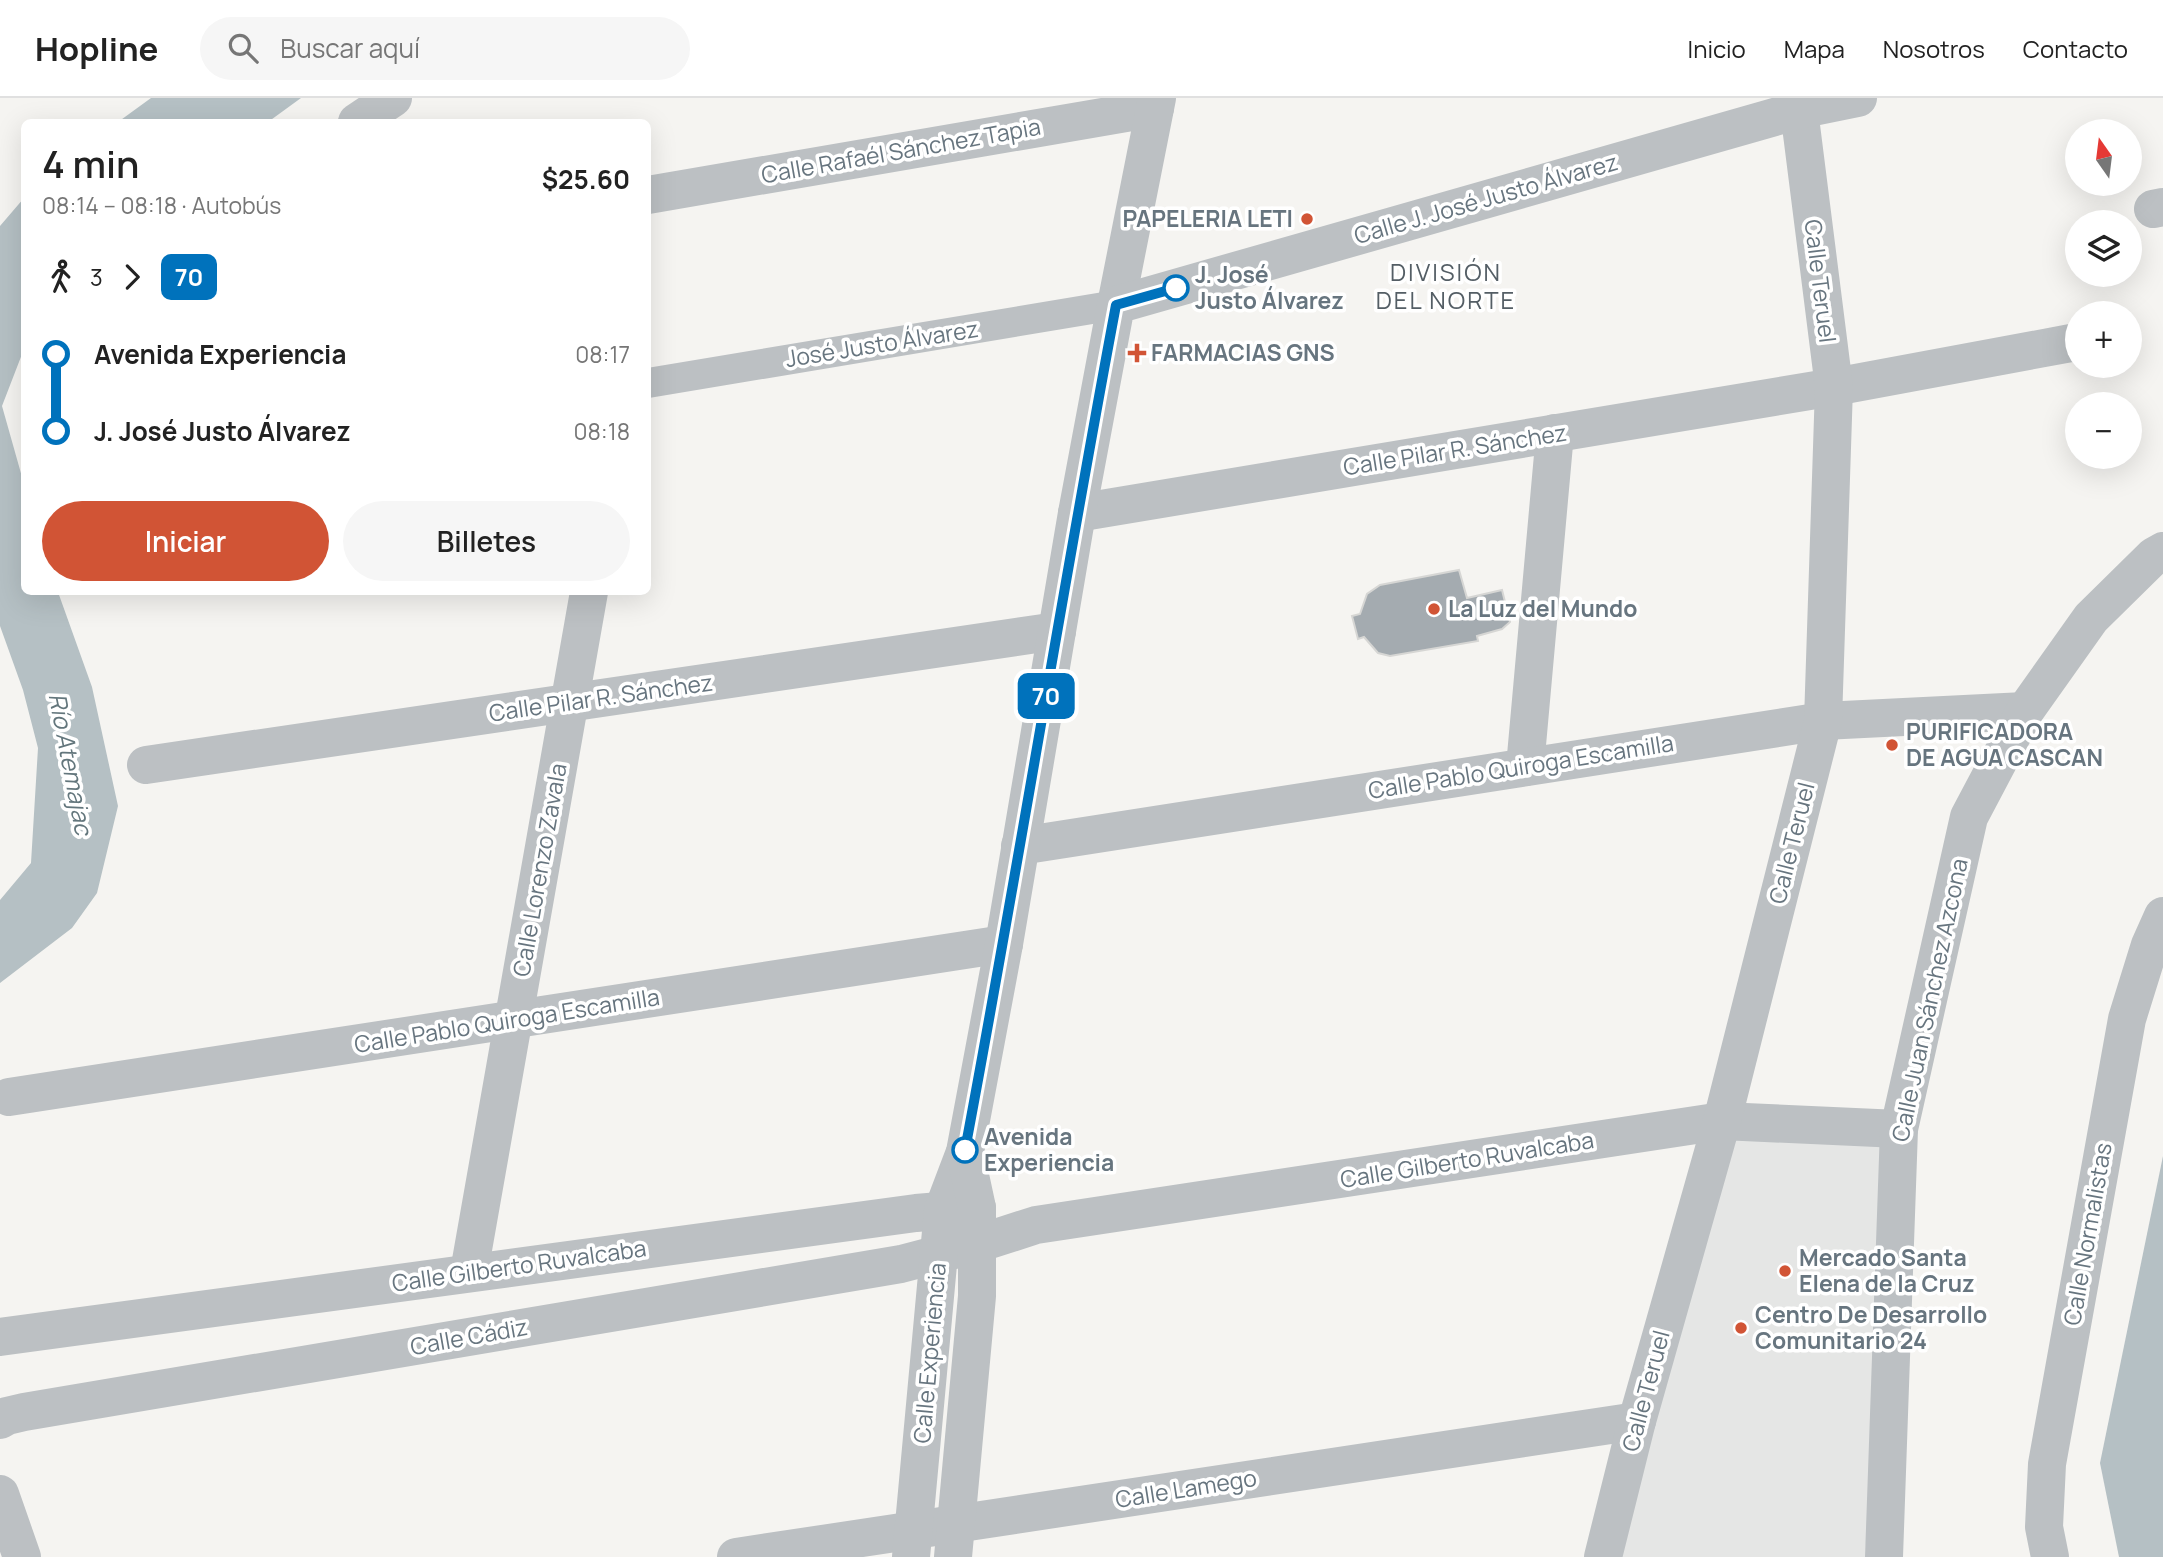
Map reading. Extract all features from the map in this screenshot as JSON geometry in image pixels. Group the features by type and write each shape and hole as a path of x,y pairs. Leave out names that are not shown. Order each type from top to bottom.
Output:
{"street":[{"path":"362,119 393,98"},
{"name":"Calle J. José Justo Álvarez","path":"1116,305 1799,110 1858,98"},
{"name":"Calle Rafaél Sánchez Tapia","path":"651,194 1156,103"},
{"name":"Calle Experiencia","path":"955,1540 977,1296 966,1221 965,1153 1004,944 1077,513 1156,103"},
{"name":"Calle Teruel","path":"1603,1557 1637,1421 1722,1121 1823,720 1834,387 1799,110"},
{"name":"José Justo Álvarez","path":"651,382 1116,305"},
{"name":"Calle Pilar R. Sánchez","path":"1077,513 1834,387 2065,344"},
{"path":"1525,767 1555,433"},
{"name":"Calle Juan Sánchez Azcona","path":"1884,1557 1899,1129 1969,817 2025,711 2091,618 2154,556 2163,551"},
{"name":"Calle Lorenzo Zavala","path":"469,1272 588,595"},
{"name":"Calle Pilar R. Sánchez","path":"146,765 1056,631"},
{"name":"Calle Pablo Quiroga Escamilla","path":"1020,846 1823,720 2025,711"},
{"name":"Calle Normalistas","path":"2050,1557 2044,1527 2047,1464 2127,1019 2150,945 2163,916"},
{"name":"Calle Pablo Quiroga Escamilla","path":"9,1097 1004,944"},
{"name":"Calle Gilberto Ruvalcaba","path":"0,1337 469,1272 966,1221 1036,1225 1722,1121 1899,1129"},
{"name":"Calle Experiencia","path":"913,1544 939,1254 966,1221"},
{"name":"Calle Cádiz","path":"0,1420 24,1412 901,1264 939,1254"},
{"name":"Calle Lamego","path":"736,1557 955,1540 1637,1421"},
{"path":"0,1494 22,1557"}],"shaded area":[{"name":"Mercado Santa Elena de la Cruz","path":"1726,1121 1893,1133 1865,1557 1607,1557"}],"water":[{"path":"151,98 301,98 272,119 122,119"},
{"name":"Río Atemajac","path":"21,202 21,357 2,406 21,473 21,595 59,595 92,687 118,806 97,893 72,928 0,983 0,900 31,863 38,748 23,690 0,626 0,226"},
{"path":"2163,1156 2163,1557 2119,1557 2100,1463"}],"building":[{"name":"La Luz del Mundo","path":"1459,570 1467,598 1502,590 1510,622 1502,629 1477,636 1478,641 1390,656 1378,653 1364,637 1358,639 1352,616 1360,614 1367,594 1380,585"}],"bus line":[{"name":"70","path":"965,1150 1004,944 1077,513 1116,305 1176,288"}],"place":[{"name":"PAPELERIA LETI","path":"1307,219"},
{"name":"J. José Justo Álvarez","path":"1176,288"},
{"name":"FARMACIAS GNS","path":"1137,353"},
{"name":"La Luz del Mundo","path":"1434,609"},
{"name":"PURIFICADORA DE AGUA CASCAN","path":"1892,745"},
{"name":"Avenida Experiencia","path":"965,1150"},
{"name":"Mercado Santa Elena de la Cruz","path":"1785,1271"},
{"name":"Centro De Desarrollo Comunitario 24","path":"1741,1328"}],"district":[{"name":"DIVISIÓN DEL NORTE","path":"1446,287"}]}
